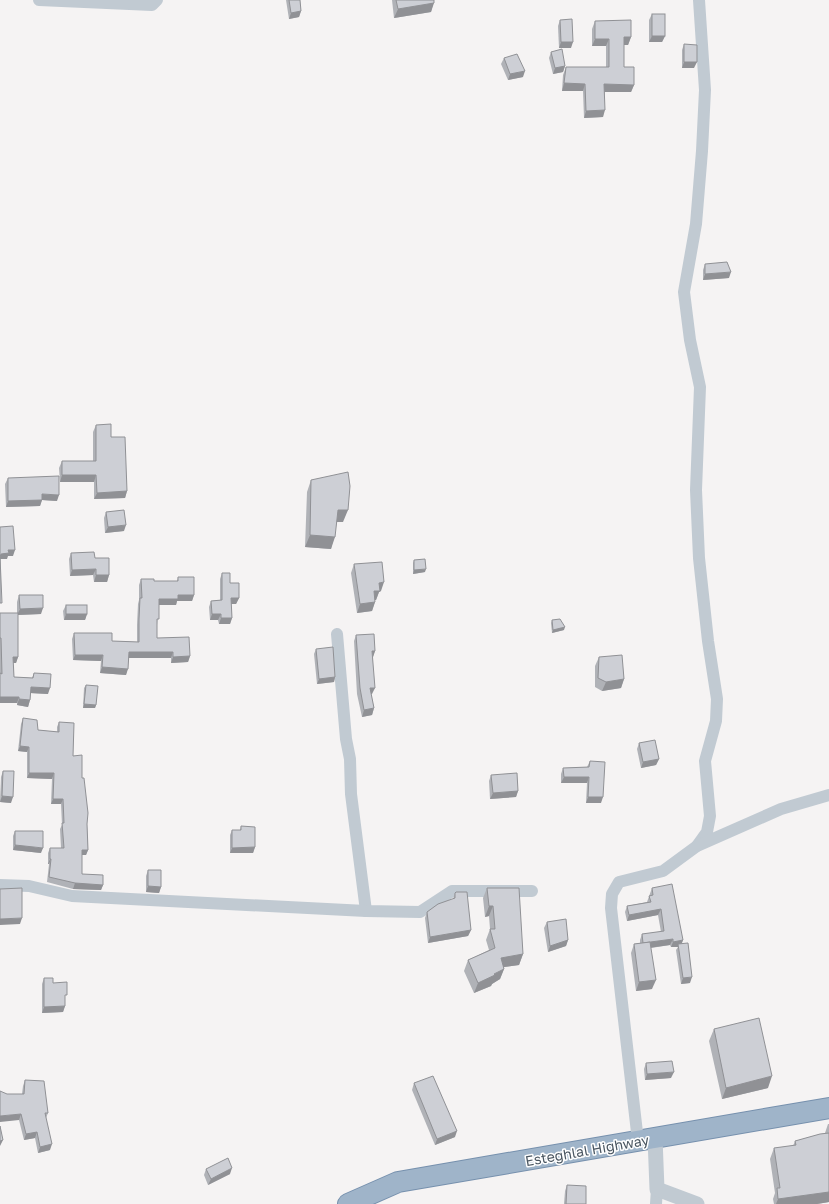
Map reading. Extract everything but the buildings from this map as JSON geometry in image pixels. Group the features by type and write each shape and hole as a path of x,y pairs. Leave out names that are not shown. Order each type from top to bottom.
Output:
{"highway":[{"name":"Esteghlal Highway","path":"348,1204 398,1182 829,1108"}],"street":[{"path":"39,0 152,5 157,0"},
{"path":"697,846 707,832 710,816 705,761 716,721 717,699 708,641 699,558 696,490 700,387 690,340 684,292 696,224 702,150 705,90 699,0"},
{"path":"338,634 346,739 350,759 351,794 366,912"},
{"path":"656,1204 657,1189 646,1139 611,908 612,894 619,882 663,871 697,846 781,809 829,795"},
{"path":"0,886 30,886 72,896 366,912 420,912 452,891 532,891"},
{"path":"657,1189 697,1204"}]}
